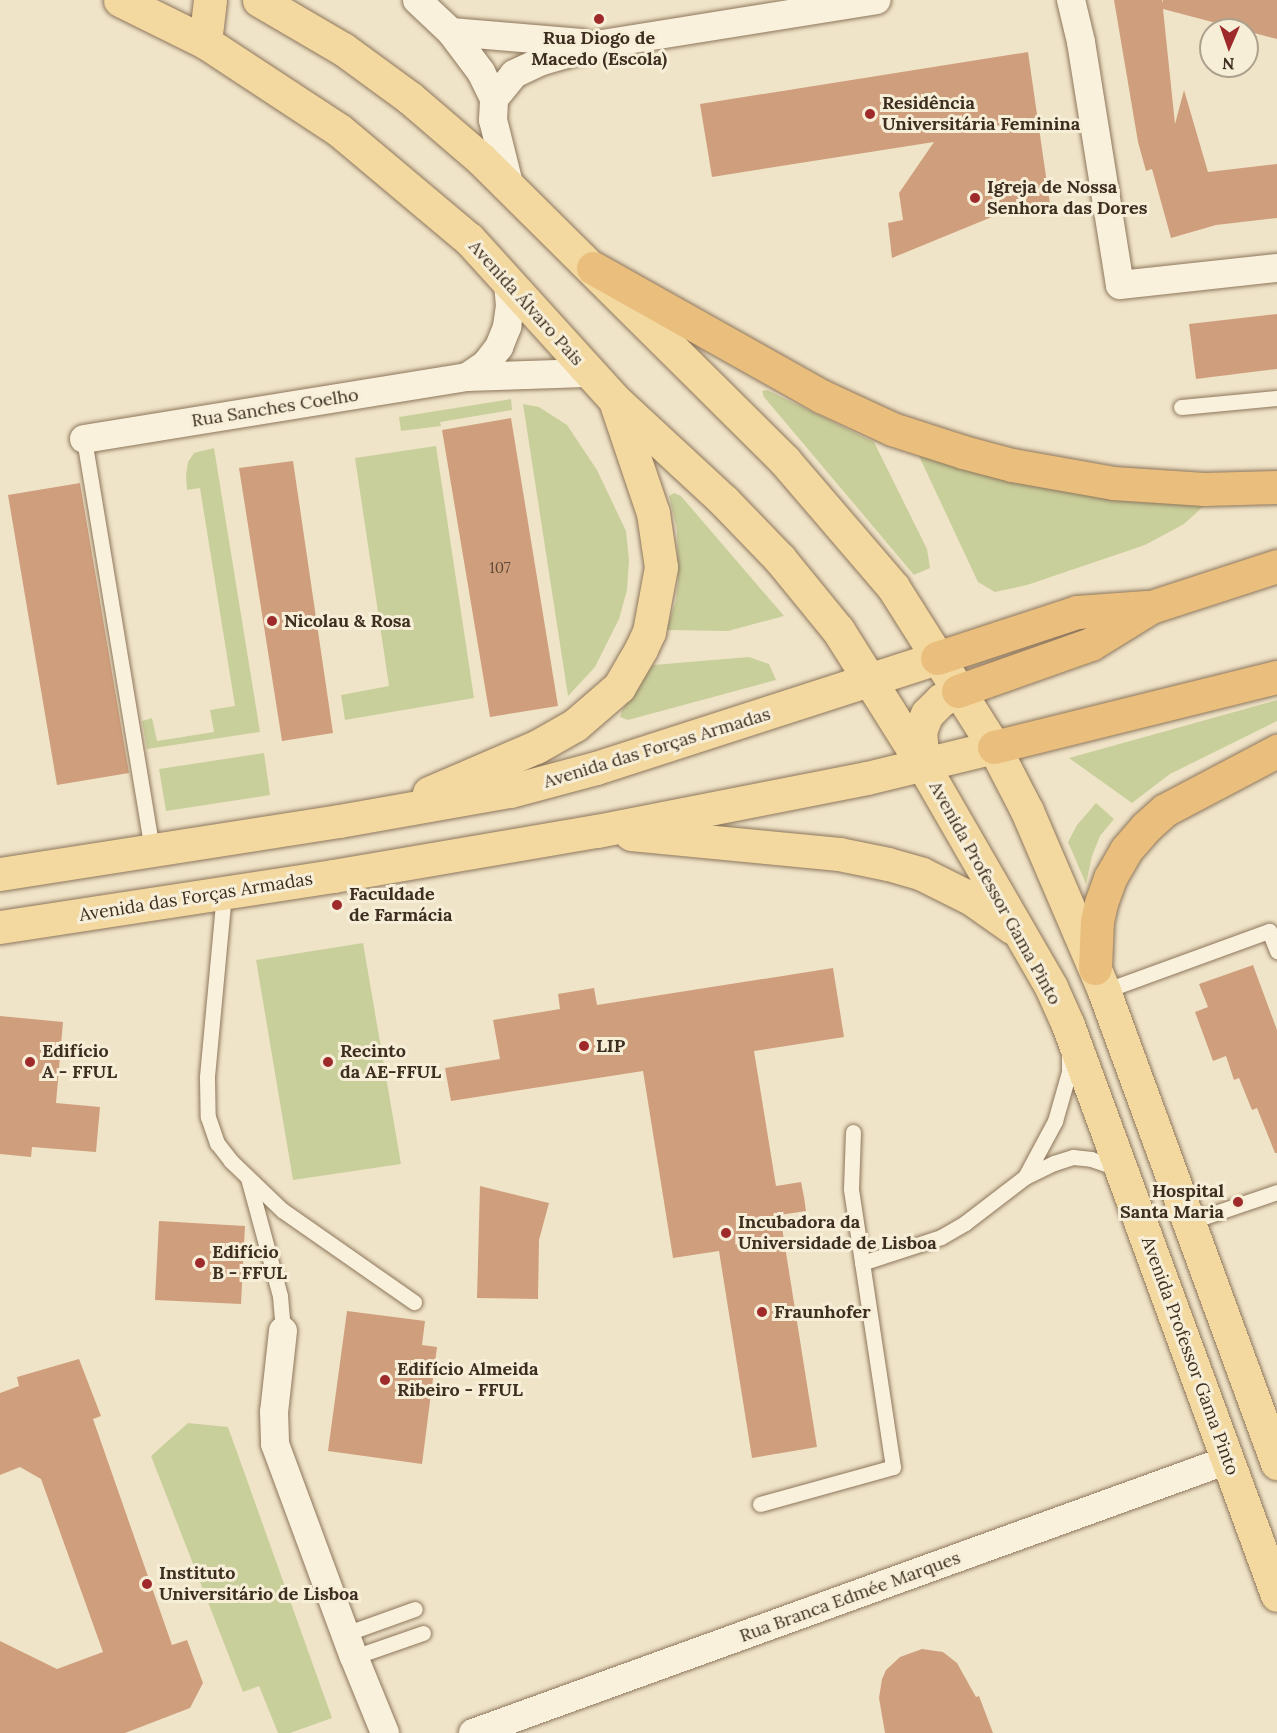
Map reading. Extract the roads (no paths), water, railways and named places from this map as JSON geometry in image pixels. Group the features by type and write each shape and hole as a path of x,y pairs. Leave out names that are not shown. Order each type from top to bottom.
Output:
{"highway":[{"path":"593,268 821,396 892,429 963,452 1064,476 1113,483 1203,489 1277,487"},
{"name":"Avenida das Forças Armadas","path":"958,691 1091,644 1151,607 1277,566"},
{"name":"Avenida das Forças Armadas","path":"937,658 1077,612 1151,607"},
{"name":"Avenida das Forças Armadas","path":"994,747 1277,676"},
{"path":"1099,979 1097,921 1110,878 1126,850 1165,810 1277,751"}],"main road":[{"name":"Avenida Álvaro Pais","path":"120,0 205,42 339,130 469,239 615,400 724,501 780,559 838,630 870,679"},
{"path":"205,42 210,0"},
{"path":"259,0 343,49 410,98 510,188 551,226 579,258 593,268 785,461 893,587 994,747 1027,811 1099,979 1277,1463"},
{"path":"389,812 489,765 536,747 574,725 619,687 631,669 649,632 661,567 653,513 615,400"},
{"name":"Avenida das Forças Armadas","path":"0,874 510,791 596,768 937,658"},
{"name":"Avenida Professor Gama Pinto","path":"870,679 1022,934 1051,987 1068,1025 1277,1595"},
{"name":"Avenida das Forças Armadas","path":"923,765 920,731 927,714 941,700 958,691"},
{"name":"Avenida das Forças Armadas","path":"0,927 224,893 597,831 923,765 994,747"},
{"path":"597,831 839,854 888,864 922,874 972,899 1022,934"}],"street":[{"path":"417,0 451,32 481,72 494,99 493,120 510,188"},
{"path":"494,99 514,75 542,62 602,44 876,0"},
{"path":"1071,0 1081,42 1120,285 1277,268"},
{"path":"451,32 602,44"},
{"name":"Rua Sanches Coelho","path":"467,377 486,365 499,347 507,327 510,306 508,282"},
{"name":"Rua Sanches Coelho","path":"84,439 467,377 589,373"},
{"path":"283,1331 274,1412 275,1444 385,1733"},
{"name":"Rua Branca Edmée Marques","path":"472,1733 1228,1460"}],"lane":[{"path":"1181,407 1277,398"},
{"path":"84,439 152,851"},
{"path":"224,893 207,1078 208,1116 217,1143 248,1178 293,1219 414,1302"},
{"path":"1099,979 1269,931 1277,951"},
{"path":"1025,1177 1055,1121 1064,1096 1069,1072 1068,1025"},
{"path":"760,1504 893,1467 851,1189 853,1132"},
{"path":"862,1263 941,1238 965,1223 1025,1177 1073,1157 1091,1159 1121,1169"},
{"path":"248,1178 280,1296 283,1331"},
{"path":"1189,1222 1277,1192"},
{"path":"350,1646 416,1610"},
{"path":"350,1646 423,1633"}],"place":[{"name":"Rua Diogo de Macedo (Escola)","path":"599,19"},
{"name":"Residência Universitária Feminina","path":"870,114"},
{"name":"Igreja de Nossa Senhora das Dores","path":"975,198"},
{"name":"Nicolau & Rosa","path":"272,621"},
{"name":"Faculdade de Farmácia","path":"337,905"},
{"name":"LIP","path":"584,1046"},
{"name":"Edifício A - FFUL","path":"30,1062"},
{"name":"Recinto da AE-FFUL","path":"328,1062"},
{"name":"Hospital Santa Maria","path":"1238,1202"},
{"name":"Incubadora da Universidade de Lisboa","path":"726,1233"},
{"name":"Edifício B - FFUL","path":"200,1263"},
{"name":"Fraunhofer","path":"762,1312"},
{"name":"Edifício Almeida Ribeiro - FFUL","path":"385,1380"},
{"name":"Instituto Universitário de Lisboa","path":"147,1584"}]}
